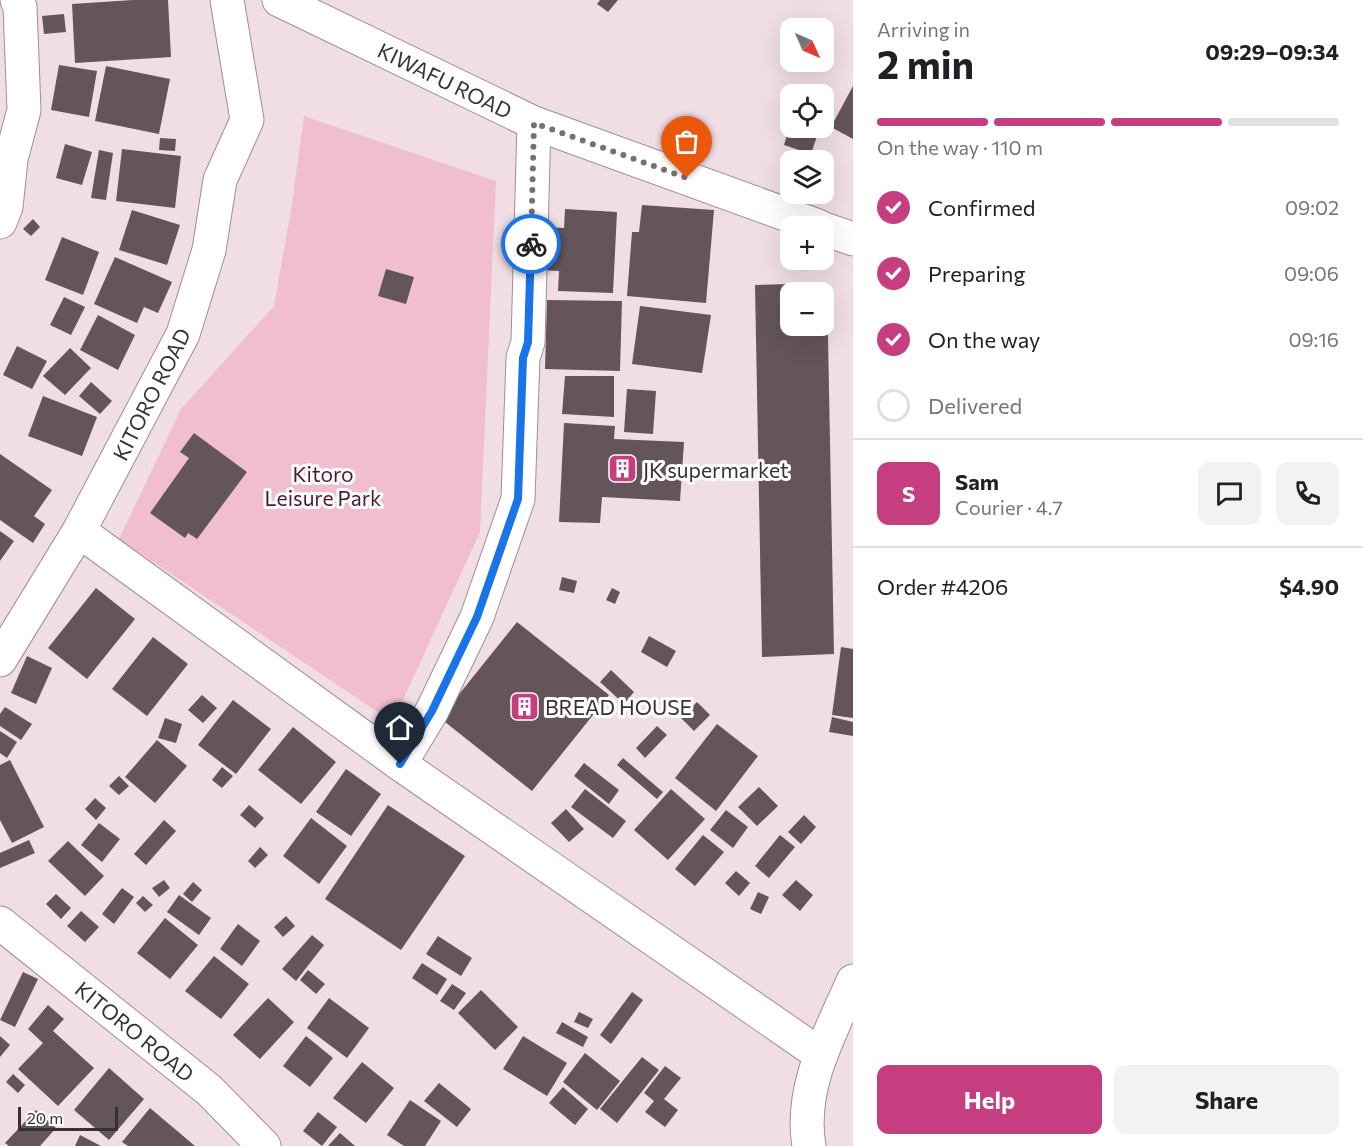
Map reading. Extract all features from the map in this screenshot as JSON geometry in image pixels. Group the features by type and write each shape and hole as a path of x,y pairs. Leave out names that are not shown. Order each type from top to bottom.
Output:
{"street":[{"path":"0,222 6,207 11,159 24,110 20,7 17,0"},
{"name":"KITORO ROAD","path":"0,660 79,531 183,334 209,250 220,180 247,120 227,0"},
{"name":"KIWAFU ROAD","path":"279,0 534,123 790,216"},
{"path":"400,764 432,711 477,617 518,499 523,358 528,342 534,123"},
{"path":"834,232 853,239"},
{"path":"79,531 400,764 821,1055"},
{"name":"KITORO ROAD","path":"0,923 209,1090 264,1146"},
{"path":"809,1146 807,1132 810,1089 821,1055 853,981"}],"green space":[{"name":"Kitoro Leisure Park","path":"304,116 496,181 480,532 393,722 119,539 181,409 274,306 292,204"}],"building":[{"path":"168,0 171,57 75,63 72,4"},
{"path":"600,0 618,0 608,12 597,4"},
{"path":"64,14 66,32 44,34 42,16"},
{"path":"59,65 97,71 89,117 51,110"},
{"path":"106,66 170,79 159,134 95,121"},
{"path":"853,86 853,139 834,129 834,121"},
{"path":"160,138 176,139 175,151 159,150"},
{"path":"786,138 816,138 812,150 799,150 784,145"},
{"path":"65,144 92,152 82,185 56,178"},
{"path":"122,149 181,156 175,208 116,201"},
{"path":"99,150 113,153 106,200 91,198"},
{"path":"642,205 714,210 706,303 627,296 632,232 639,232"},
{"path":"565,209 617,212 613,293 558,291 559,271 541,270 543,227 564,228"},
{"path":"132,210 180,225 167,265 119,250"},
{"path":"33,219 40,227 31,236 23,229"},
{"path":"62,237 99,252 83,295 45,280"},
{"path":"115,257 172,282 158,313 144,307 137,323 94,304"},
{"path":"386,269 414,277 406,304 378,296"},
{"path":"780,284 780,336 828,336 834,654 762,657 755,285"},
{"path":"64,297 85,307 71,335 50,325"},
{"path":"547,300 622,301 620,371 545,369"},
{"path":"640,306 711,315 702,373 632,364"},
{"path":"98,315 135,335 118,370 80,350"},
{"path":"17,346 47,361 32,389 3,375"},
{"path":"70,348 91,368 65,395 43,376"},
{"path":"565,376 614,376 614,417 562,414"},
{"path":"91,382 112,401 100,414 79,396"},
{"path":"627,389 656,391 653,434 624,432"},
{"path":"43,396 97,417 82,456 28,436"},
{"name":"JK supermarket","path":"564,423 615,426 614,439 684,442 680,501 602,497 600,523 559,522"},
{"path":"194,433 247,472 197,539 188,533 185,538 150,513 189,458 180,452"},
{"path":"0,454 52,490 34,516 45,524 33,543 0,520"},
{"path":"0,531 14,541 0,561"},
{"path":"562,577 577,581 574,593 559,590"},
{"path":"96,588 135,619 87,679 48,648"},
{"path":"612,588 620,592 615,604 606,600"},
{"name":"BREAD HOUSE","path":"517,622 609,695 532,791 440,718"},
{"path":"649,636 676,651 667,667 641,652"},
{"path":"153,637 188,664 147,716 112,689"},
{"path":"841,647 853,649 853,718 832,715"},
{"path":"27,656 52,668 36,704 11,693"},
{"path":"611,670 634,692 624,704 600,682"},
{"path":"202,695 217,708 203,723 188,710"},
{"path":"233,700 271,729 236,774 198,745"},
{"path":"697,702 710,715 694,731 681,718"},
{"path":"5,707 32,724 21,740 0,726 0,714"},
{"path":"832,717 853,722 853,736 829,732"},
{"path":"165,718 182,724 176,743 158,738"},
{"path":"717,724 758,756 716,811 675,778"},
{"path":"657,726 667,735 645,758 636,748"},
{"path":"293,727 336,762 301,804 258,770"},
{"path":"0,731 17,742 7,758 0,753"},
{"path":"157,740 187,766 155,803 125,777"},
{"path":"623,758 663,792 657,799 617,765"},
{"path":"10,760 44,827 12,843 0,820 0,765"},
{"path":"584,763 619,790 609,804 574,776"},
{"path":"222,767 233,776 222,788 212,780"},
{"path":"346,769 381,794 351,836 316,812"},
{"path":"119,776 129,786 119,795 109,786"},
{"path":"759,787 778,806 757,826 738,807"},
{"path":"585,789 626,821 613,838 571,807"},
{"path":"671,789 705,819 668,860 634,830"},
{"path":"95,798 106,808 96,820 85,809"},
{"path":"249,805 264,818 255,828 240,815"},
{"path":"388,805 465,856 401,950 325,899"},
{"path":"566,809 584,829 569,842 551,823"},
{"path":"726,810 748,827 733,848 710,830"},
{"path":"804,815 816,827 801,844 788,832"},
{"path":"311,818 347,846 319,884 283,856"},
{"path":"164,820 176,831 146,865 134,854"},
{"path":"99,823 120,839 102,862 81,845"},
{"path":"703,835 724,852 695,886 675,869"},
{"path":"780,835 795,847 769,878 755,866"},
{"path":"29,840 35,853 0,868 0,853"},
{"path":"68,841 104,876 85,896 48,861"},
{"path":"260,847 268,855 255,868 248,861"},
{"path":"736,871 750,883 739,896 725,883"},
{"path":"164,880 170,888 159,897 152,888"},
{"path":"796,880 813,895 800,911 782,895"},
{"path":"193,882 202,890 192,902 183,894"},
{"path":"122,888 134,897 114,924 102,914"},
{"path":"758,892 769,897 761,914 750,909"},
{"path":"56,894 71,908 61,919 46,904"},
{"path":"179,895 211,918 199,935 167,912"},
{"path":"143,896 153,905 145,912 136,903"},
{"path":"81,911 99,927 85,942 67,926"},
{"path":"286,916 295,926 283,937 274,927"},
{"path":"165,918 198,945 170,979 137,953"},
{"path":"238,924 260,941 242,966 220,949"},
{"path":"312,935 324,945 296,981 282,969"},
{"path":"438,936 472,958 461,976 426,954"},
{"path":"214,956 249,984 221,1019 185,991"},
{"path":"422,963 447,979 437,995 412,978"},
{"path":"308,970 325,984 316,994 300,980"},
{"path":"23,972 38,979 15,1027 0,1020"},
{"path":"452,984 466,993 454,1010 440,1001"},
{"path":"481,990 518,1027 495,1050 458,1013"},
{"path":"632,992 643,1000 611,1044 600,1035"},
{"path":"268,998 294,1022 260,1059 233,1035"},
{"path":"329,998 369,1028 347,1058 307,1028"},
{"path":"48,1005 64,1019 53,1031 94,1068 58,1106 18,1069 43,1043 28,1029"},
{"path":"579,1012 593,1019 588,1028 574,1022"},
{"path":"562,1022 588,1037 583,1047 556,1033"},
{"path":"0,1036 10,1045 0,1057"},
{"path":"306,1036 333,1058 310,1087 283,1066"},
{"path":"523,1036 567,1063 547,1096 503,1069"},
{"path":"585,1053 620,1081 597,1110 563,1082"},
{"path":"642,1057 659,1070 617,1123 600,1109"},
{"path":"362,1062 394,1088 366,1123 333,1098"},
{"path":"665,1066 681,1078 664,1099 678,1110 665,1127 645,1112 654,1101 644,1093"},
{"path":"109,1068 144,1099 109,1140 74,1110"},
{"path":"13,1074 25,1085 18,1093 6,1082"},
{"path":"439,1083 471,1109 457,1127 424,1101"},
{"path":"563,1087 588,1109 575,1125 549,1103"},
{"path":"410,1100 441,1121 425,1146 404,1146 387,1135"},
{"path":"150,1108 195,1146 128,1146 122,1142"},
{"path":"36,1110 56,1128 40,1146 9,1146 5,1143"},
{"path":"318,1112 337,1127 322,1146 303,1131"},
{"path":"340,1133 355,1146 328,1146"},
{"path":"80,1135 101,1146 75,1146"}],"way so far":[{"path":"531,244 534,123 687,178"}],"place":[{"name":"JK supermarket","path":"622,469"},
{"name":"BREAD HOUSE","path":"524,706"}],"route":[{"path":"400,764 432,711 477,617 518,499 523,358 528,342 531,244"}]}
